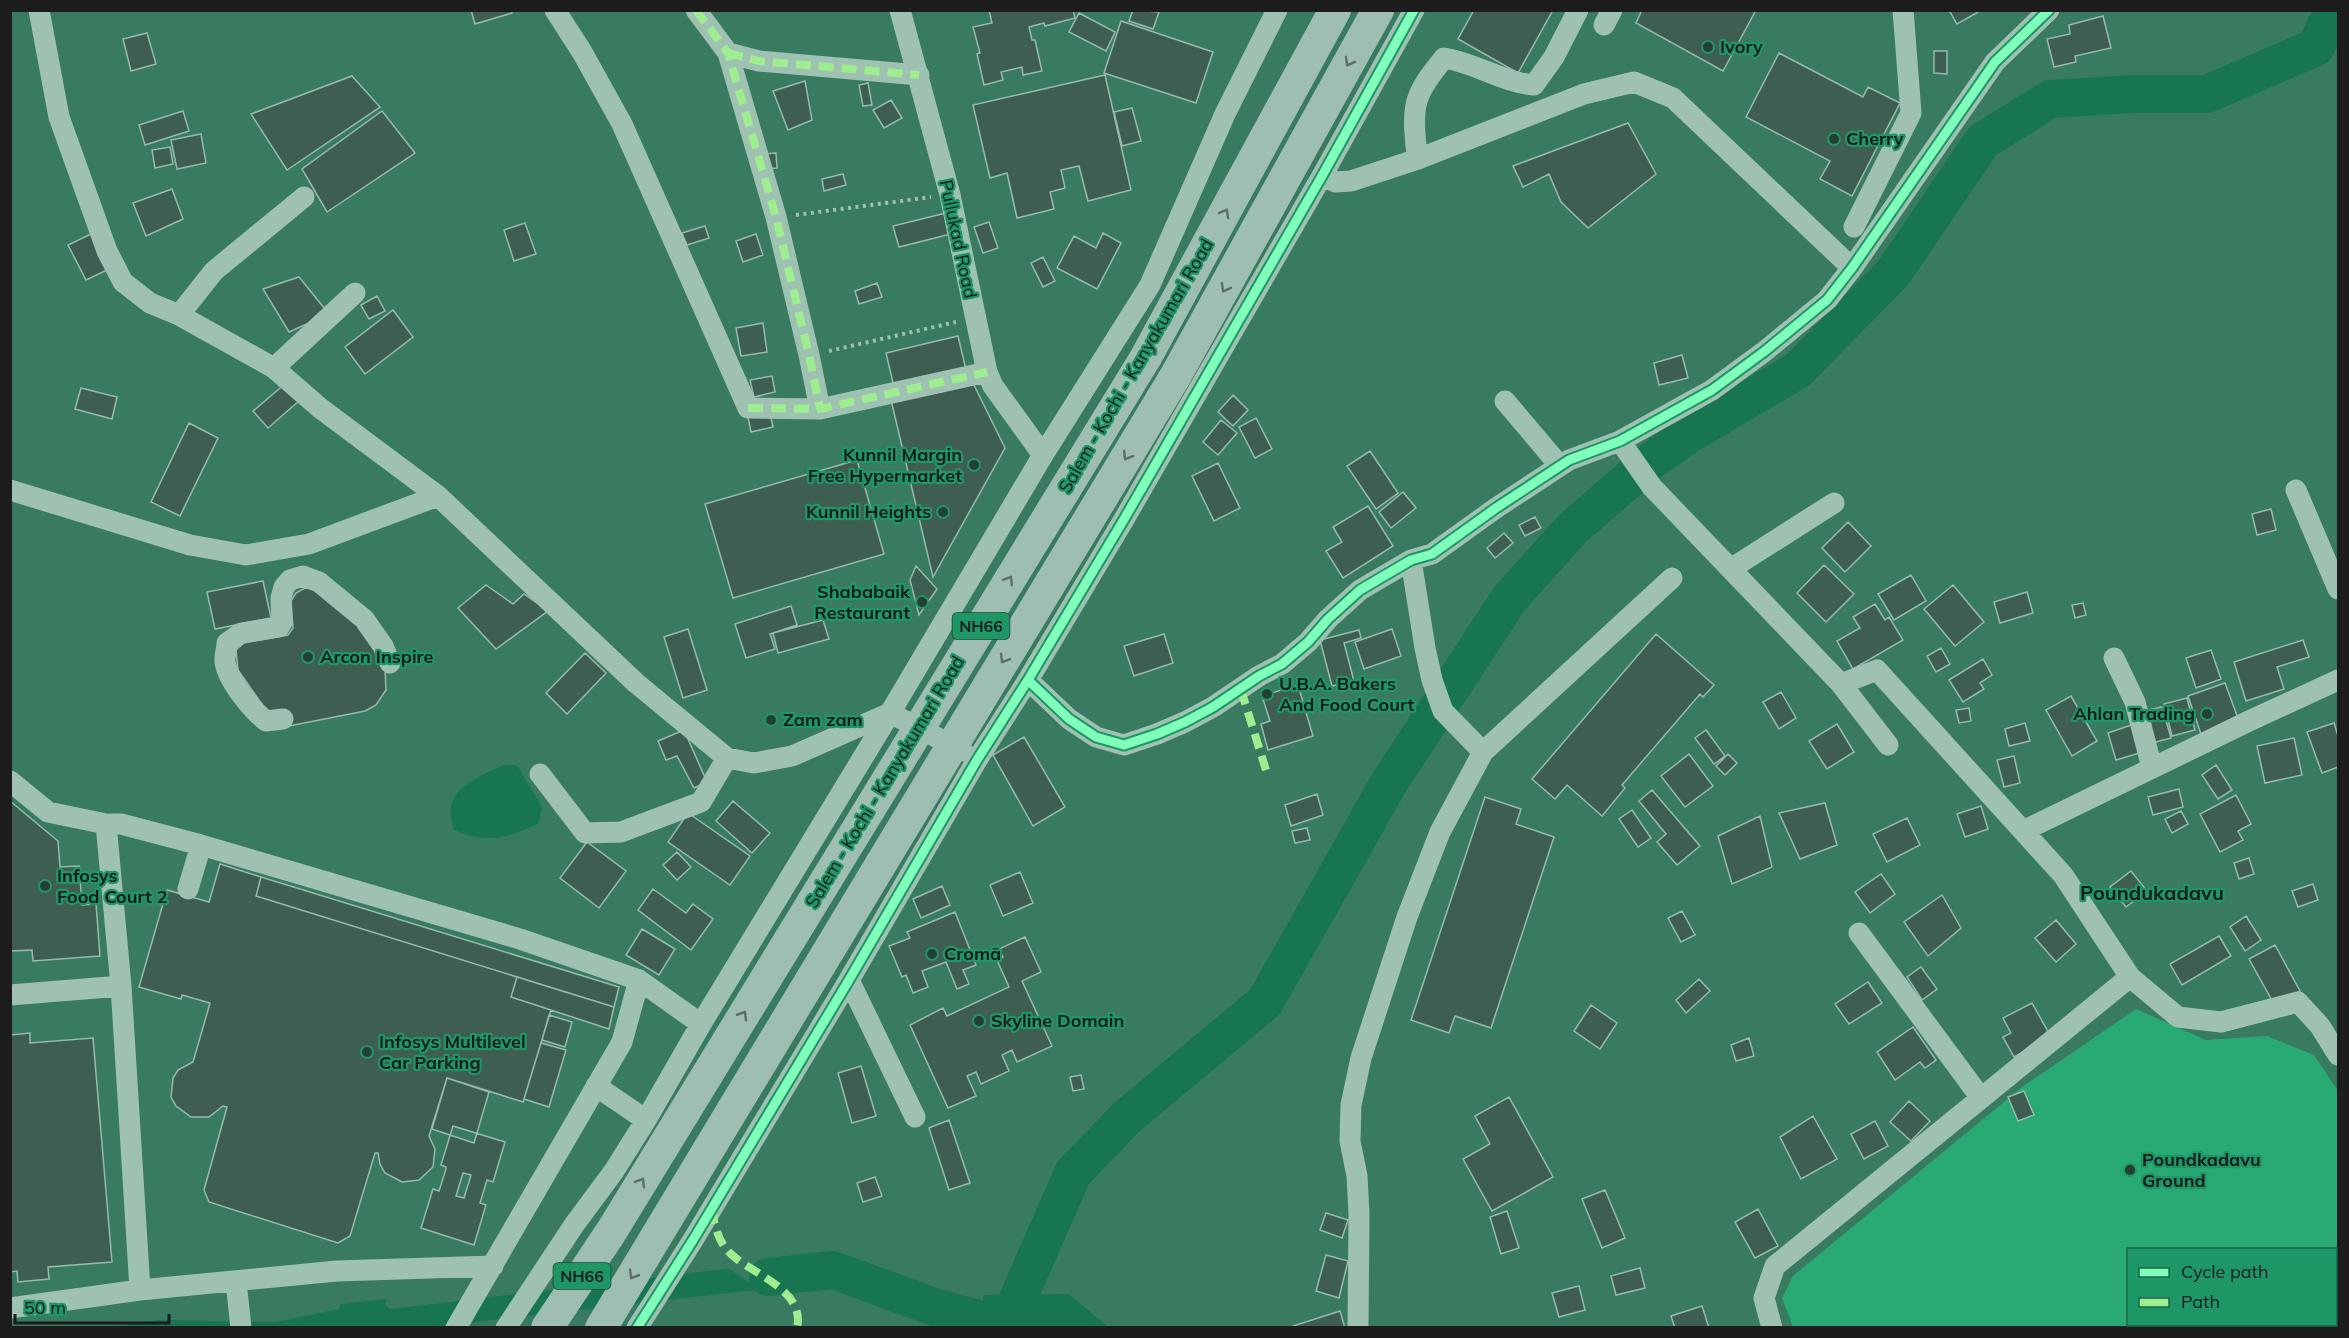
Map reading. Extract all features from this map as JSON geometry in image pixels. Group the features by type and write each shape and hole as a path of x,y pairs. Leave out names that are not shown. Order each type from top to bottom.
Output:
{"highway":[{"name":"Salem - Kochi - Kanyakumari Road","path":"550,1323 611,1232 1146,357 1335,10"},
{"name":"Salem - Kochi - Kanyakumari Road","path":"604,1322 658,1233 964,753 1378,10"}],"street":[{"path":"39,10 59,117 107,250 123,282 150,303 178,315 274,368 320,408 438,496 636,683 727,758 754,763 792,756 890,713"},
{"path":"555,10 582,52 622,123 748,408 820,409 987,372"},
{"path":"696,10 728,53 776,217 820,409"},
{"name":"Pullukad Road","path":"900,10 950,195 987,372 993,386 1043,455"},
{"path":"508,1325 574,1225 614,1171 646,1120 701,1024 1043,455 1150,285 1225,114 1277,10"},
{"path":"640,1324 849,980 964,753 1028,680 1322,176 1413,10"},
{"path":"1418,159 1415,143 1417,99 1427,80 1444,58 1460,61 1514,83 1534,85 1554,57 1578,10"},
{"path":"1854,226 1911,113 1903,10"},
{"path":"1028,680 1069,719 1096,737 1124,745 1146,738 1213,707 1259,676 1282,664 1308,642 1328,618 1360,590 1411,560 1432,554 1569,460 1624,448 1712,390 1765,351 1827,300 1852,268 1995,62 2049,10"},
{"path":"728,53 768,62 919,75"},
{"path":"1322,176 1336,182 1351,181 1418,159 1584,94 1634,82 1673,98 1852,268"},
{"path":"178,315 214,271 304,197"},
{"path":"274,368 355,293"},
{"path":"1505,401 1560,466"},
{"path":"1624,448 1652,487 1841,684 1888,745"},
{"path":"10,490 190,545 246,555 309,544 438,496"},
{"path":"2296,490 2338,589"},
{"path":"1732,568 1834,503"},
{"path":"282,549 290,580"},
{"path":"1411,560 1432,680 1443,711 1483,752"},
{"path":"283,719 266,721 254,712 231,677 225,662 228,643 241,633 279,627 282,622 280,598 284,587 290,580 303,576 319,582 349,606 364,619 383,646 390,663"},
{"path":"1358,1328 1358,1176 1350,1141 1351,1105 1361,1058 1407,917 1440,832 1483,752 1672,578"},
{"path":"2114,658 2135,702 2152,768"},
{"path":"1841,684 1877,670 2063,875 2130,977 2178,1017 2221,1022 2298,1002 2320,1026 2338,1055"},
{"path":"2023,831 2338,680"},
{"path":"890,713 964,753"},
{"path":"540,774 585,833 621,832 701,802 727,758"},
{"path":"10,781 48,812 106,824 121,824 201,845 520,939 639,980 701,1024"},
{"path":"106,824 121,986 140,1290"},
{"path":"188,889 201,845"},
{"path":"1859,933 1981,1098"},
{"path":"1772,1328 1764,1298 1775,1266 2130,977"},
{"path":"456,1328 621,1042 639,980"},
{"path":"849,980 915,1117"},
{"path":"10,995 121,986"},
{"path":"596,1086 646,1120"},
{"path":"10,1308 140,1290 237,1292 338,1271 489,1274"},
{"path":"237,1292 241,1328"}],"path":[{"path":"776,217 950,195"},
{"path":"809,355 975,318"}],"shaded area":[{"path":"505,765 517,765 542,807 539,823 517,833 498,838 466,835 454,830 451,810 452,802 458,792 477,778"},
{"name":"Poundkadavu Ground","path":"2136,1009 2206,1040 2267,1036 2314,1055 2338,1091 2338,1327 1793,1327 1782,1298 1793,1276 2022,1087"},
{"path":"808,1259 824,1282 423,1328 102,1328 158,1320 276,1322 339,1309 340,1304 387,1299 385,1305 390,1309"},
{"path":"1069,1294 1108,1327 986,1327 983,1295"}],"pier":[{"path":"764,1261 802,1288 763,1292 725,1266"}],"building":[{"path":"471,10 511,10 512,13 475,24"},
{"path":"989,10 1073,10 1075,18 1045,26 1044,23 1029,27 1032,40 1035,40 1042,71 1023,75 1022,67 1001,72 1003,80 984,85 977,54 980,53 973,27 992,23"},
{"path":"1133,10 1159,12 1153,29 1129,21"},
{"path":"1474,10 1553,10 1518,73 1458,39"},
{"name":"Ivory","path":"1642,10 1756,10 1723,71 1636,23"},
{"path":"1949,10 1979,10 1980,11 1957,24"},
{"path":"1079,13 1115,32 1106,51 1069,32"},
{"path":"2103,16 2111,48 2075,56 2076,62 2054,67 2047,39 2070,34 2069,25"},
{"path":"1121,21 1213,52 1196,103 1104,73"},
{"path":"147,33 156,64 131,71 123,39"},
{"path":"1934,51 1947,51 1947,74 1934,73"},
{"name":"Cherry","path":"1779,53 1863,97 1868,87 1900,103 1852,196 1820,179 1830,161 1746,117"},
{"path":"1105,75 1131,190 1088,201 1079,166 1061,170 1065,188 1050,192 1054,209 1017,218 1007,173 990,178 973,105"},
{"path":"352,76 380,107 287,170 251,114"},
{"path":"805,81 812,120 788,130 773,91"},
{"path":"868,83 872,105 863,106 859,85"},
{"path":"891,100 902,118 884,128 873,110"},
{"path":"1132,108 1141,141 1122,146 1114,112"},
{"path":"183,111 189,131 145,145 139,125"},
{"path":"382,111 415,153 327,212 302,169"},
{"path":"1628,123 1656,174 1588,228 1561,202 1549,174 1523,187 1513,166"},
{"path":"201,134 206,163 177,169 171,140"},
{"path":"170,147 173,164 155,168 152,150"},
{"path":"776,153 777,168 764,169 763,154"},
{"path":"843,174 846,185 824,191 822,179"},
{"path":"172,189 183,219 146,236 133,203"},
{"path":"950,212 955,233 899,247 893,226"},
{"path":"989,222 998,248 983,253 974,227"},
{"path":"525,223 536,254 514,261 504,230"},
{"path":"705,226 709,238 687,245 682,233"},
{"path":"1103,233 1121,243 1097,289 1057,268 1074,236 1096,248"},
{"path":"91,234 109,269 86,280 68,245"},
{"path":"756,234 763,255 743,262 736,241"},
{"path":"1043,257 1055,281 1043,287 1031,263"},
{"path":"299,277 329,314 289,332 263,289"},
{"path":"877,283 882,297 859,304 855,291"},
{"path":"377,296 385,311 369,319 361,305"},
{"path":"393,310 413,337 365,374 345,347"},
{"path":"763,323 767,352 741,356 736,328"},
{"path":"958,336 966,370 894,387 886,353"},
{"path":"1682,355 1688,378 1659,385 1654,363"},
{"path":"772,376 775,392 754,397 750,380"},
{"name":"Kunnil Heights","path":"971,379 1005,448 933,577 891,400"},
{"path":"286,383 300,400 268,428 253,411"},
{"path":"81,388 117,397 112,419 75,409"},
{"path":"1233,395 1248,410 1233,426 1218,412"},
{"path":"770,413 773,427 751,432 748,417"},
{"path":"1256,418 1272,449 1255,458 1239,427"},
{"path":"1221,420 1237,433 1218,455 1203,442"},
{"path":"189,423 218,438 180,516 151,502"},
{"path":"1370,451 1398,493 1376,509 1347,466"},
{"path":"857,460 884,554 733,598 705,504"},
{"path":"1218,463 1240,508 1214,521 1192,476"},
{"path":"1403,492 1416,508 1391,528 1379,512"},
{"path":"1368,506 1393,546 1343,578 1326,551 1342,542 1333,527"},
{"path":"2271,509 2276,530 2257,535 2252,514"},
{"path":"1535,517 1541,528 1525,536 1519,525"},
{"path":"1848,522 1871,546 1845,572 1822,548"},
{"path":"1504,533 1513,543 1495,558 1487,548"},
{"path":"1824,565 1854,594 1826,622 1797,593"},
{"name":"Shababaik Restaurant","path":"916,566 937,589 919,615 910,580"},
{"path":"1911,575 1926,601 1894,620 1878,594"},
{"path":"263,581 271,618 215,629 207,592"},
{"path":"486,585 513,604 524,594 548,611 496,649 458,608"},
{"path":"1953,585 1984,622 1955,646 1924,609"},
{"name":"Arcon Inspire","path":"305,588 315,589 360,623 385,668 386,690 376,705 365,711 289,726 266,710 238,670 236,650 244,643 288,635 293,628 291,601 296,593"},
{"path":"2027,592 2033,613 2000,623 1994,602"},
{"path":"2083,603 2086,615 2075,618 2072,605"},
{"path":"1875,604 1885,620 1889,617 1903,640 1853,669 1837,641 1860,628 1853,617"},
{"path":"791,606 797,625 770,634 775,649 746,658 735,624"},
{"path":"823,620 829,639 778,653 773,633"},
{"path":"688,629 707,690 683,698 664,637"},
{"path":"1392,629 1401,656 1364,669 1355,642"},
{"path":"1359,630 1361,638 1344,643 1354,681 1332,686 1320,640"},
{"path":"1164,634 1173,663 1134,676 1124,646"},
{"path":"1656,634 1714,685 1703,697 1700,694 1622,785 1625,788 1602,816 1567,785 1555,799 1532,779"},
{"path":"2303,640 2309,657 2277,667 2284,689 2246,701 2234,662"},
{"path":"1941,648 1950,664 1936,672 1927,656"},
{"path":"2211,650 2221,679 2196,688 2186,658"},
{"path":"585,653 606,673 567,714 546,693"},
{"path":"1983,659 1992,675 1980,683 1984,689 1963,702 1949,680"},
{"path":"2225,683 2239,721 2201,734 2188,696"},
{"path":"1298,685 1313,736 1268,750 1261,724 1270,721 1262,696"},
{"path":"1781,692 1796,718 1779,729 1763,702"},
{"path":"2071,696 2097,741 2072,756 2046,710"},
{"path":"2187,698 2195,730 2172,736 2164,704"},
{"path":"2162,707 2171,738 2152,743 2144,711"},
{"path":"1969,708 1971,721 1959,723 1956,710"},
{"path":"2025,723 2030,741 2009,746 2005,729"},
{"path":"2137,723 2146,751 2116,760 2108,733"},
{"path":"2334,723 2338,736 2338,767 2322,773 2307,732"},
{"path":"1837,724 1854,752 1827,769 1809,741"},
{"path":"684,730 707,782 694,788 677,756 666,760 658,741"},
{"path":"1706,730 1725,756 1714,764 1695,738"},
{"path":"1024,737 1065,807 1033,826 993,755"},
{"path":"2294,738 2302,775 2265,783 2257,746"},
{"path":"1689,754 1713,786 1685,807 1661,776"},
{"path":"1728,754 1737,763 1725,775 1716,766"},
{"path":"2014,756 2020,783 2004,787 1997,760"},
{"path":"2216,765 2232,790 2218,799 2202,775"},
{"path":"2179,789 2183,807 2153,815 2148,797"},
{"path":"1652,790 1700,846 1677,865 1657,842 1666,834 1639,801"},
{"path":"1317,794 1323,815 1291,826 1285,805"},
{"path":"2236,795 2251,824 2238,831 2243,840 2220,852 2200,814"},
{"path":"1485,797 1521,809 1516,824 1554,837 1491,1028 1455,1016 1449,1033 1411,1020"},
{"name":"Infosys Food Court 2","path":"10,801 58,841 60,867 79,866 82,905 96,904 100,956 33,961 32,950 10,951"},
{"path":"733,801 770,833 752,853 716,821"},
{"path":"1825,803 1837,845 1800,859 1779,813"},
{"path":"1981,806 1988,829 1965,837 1957,814"},
{"path":"1632,810 1651,838 1638,847 1619,819"},
{"path":"2181,811 2188,824 2172,833 2165,819"},
{"path":"688,813 750,856 730,885 668,842"},
{"path":"1760,816 1772,867 1732,884 1718,836"},
{"path":"1907,818 1920,845 1887,862 1873,834"},
{"path":"1307,828 1310,840 1295,843 1292,831"},
{"path":"587,842 626,871 599,908 560,878"},
{"path":"677,852 691,867 677,880 663,865"},
{"path":"2249,858 2254,874 2239,879 2234,863"},
{"name":"Infosys Multilevel Car Parking","path":"220,864 261,877 256,896 517,977 511,997 551,1010 523,1102 447,1078 429,1136 435,1149 433,1167 419,1180 402,1182 385,1173 378,1153 375,1153 350,1236 338,1243 209,1202 204,1190 227,1107 223,1106 209,1117 191,1117 176,1106 171,1097 173,1078 178,1070 193,1062 210,1003 182,995 181,999 139,987 167,890 209,902"},
{"path":"2131,871 2147,891 2126,907 2110,887"},
{"path":"1020,872 1033,903 1003,916 990,885"},
{"path":"1881,874 1895,894 1870,913 1855,892"},
{"path":"261,877 619,987 614,1007 256,896"},
{"path":"2313,884 2318,900 2298,907 2292,891"},
{"path":"942,886 950,905 921,918 913,899"},
{"path":"653,889 686,913 693,904 713,919 691,950 638,910"},
{"path":"1942,895 1961,928 1928,956 1904,922"},
{"path":"1682,911 1695,935 1681,942 1668,918"},
{"name":"Cromā","path":"955,912 976,965 963,970 969,984 957,989 946,962 922,971 928,987 913,993 906,975 902,977 889,946 910,938 907,932"},
{"path":"2246,916 2261,940 2245,951 2230,927"},
{"path":"2056,920 2076,944 2056,962 2035,938"},
{"path":"642,929 675,949 659,975 626,955"},
{"path":"2219,936 2231,956 2182,985 2170,964"},
{"name":"Skyline Domain","path":"1025,937 1041,972 1022,981 1052,1046 1017,1062 1012,1050 1002,1055 1009,1071 981,1084 976,1072 967,1076 976,1096 948,1108 910,1025 943,1008 947,1016 1009,987 997,960 1003,957 999,949"},
{"path":"2275,945 2300,991 2274,1004 2249,959"},
{"path":"1921,967 1937,989 1922,1000 1907,977"},
{"path":"517,977 614,1007 609,1029 511,997"},
{"path":"1699,979 1710,991 1686,1013 1676,1000"},
{"path":"1868,982 1882,1003 1849,1024 1835,1004"},
{"path":"2032,1003 2051,1037 2014,1057 2003,1037 2011,1033 2003,1018"},
{"path":"1591,1005 1617,1023 1600,1049 1574,1031"},
{"path":"549,1015 572,1022 565,1047 542,1040"},
{"path":"1913,1027 1936,1060 1925,1068 1920,1062 1895,1080 1877,1052"},
{"path":"30,1033 30,1043 93,1038 112,1262 48,1267 49,1279 18,1282 17,1271 10,1272 10,1035"},
{"path":"1749,1038 1754,1056 1736,1061 1731,1045"},
{"path":"541,1043 566,1050 549,1107 524,1099"},
{"path":"861,1066 876,1116 852,1123 838,1073"},
{"path":"1081,1075 1084,1089 1073,1091 1070,1077"},
{"path":"447,1078 489,1092 474,1143 432,1129"},
{"path":"2024,1091 2034,1115 2018,1121 2008,1097"},
{"path":"1509,1097 1553,1177 1492,1211 1463,1159 1490,1144 1475,1116"},
{"path":"1909,1101 1930,1121 1911,1141 1890,1122"},
{"path":"1813,1116 1837,1159 1801,1179 1780,1137"},
{"path":"949,1120 970,1183 949,1190 929,1128"},
{"path":"1875,1121 1888,1146 1864,1159 1851,1134"},
{"path":"453,1126 505,1142 493,1182 487,1180 480,1203 486,1205 474,1245 421,1228 433,1189 439,1191 446,1169 441,1165","holes":["463,1173 471,1175 464,1198 456,1196"]},
{"path":"875,1177 882,1196 863,1202 857,1183"},
{"path":"1605,1190 1625,1238 1602,1248 1582,1199"},
{"path":"1758,1209 1778,1246 1755,1258 1735,1222"},
{"path":"1507,1211 1519,1248 1501,1254 1490,1217"},
{"path":"1326,1213 1348,1220 1342,1238 1320,1230"},
{"path":"1326,1255 1348,1261 1339,1298 1316,1291"},
{"path":"1640,1268 1645,1288 1616,1295 1611,1276"},
{"path":"1579,1286 1585,1310 1559,1317 1552,1293"},
{"path":"1702,1306 1709,1328 1675,1328 1671,1316"},
{"path":"1340,1311 1345,1328 1290,1328 1290,1327"}],"waterway":[{"path":"768,1277 833,1270 940,1309 1006,1326 1073,1173 1126,1118 1265,1002 1390,781 1510,598 1573,528 1648,463 1688,435 1798,370 1893,273 1983,141 2050,99 2133,94 2207,94 2316,47 2333,10"}],"marked path":[{"path":"696,10 728,53 776,217 820,409"},
{"path":"728,53 759,61 919,75"},
{"path":"748,408 820,409 987,372"},
{"path":"1241,690 1266,770"},
{"path":"712,1209 716,1230 726,1249 735,1258 773,1282 793,1302 797,1314 797,1328"}],"cycle path":[{"path":"637,1328 693,1240 849,980 977,760 1028,680 1123,521 1322,176 1414,10"},
{"path":"1028,680 1069,719 1096,737 1124,745 1157,734 1213,707 1259,676 1282,664 1308,642 1328,619 1360,590 1411,560 1432,554 1569,460 1620,441 1712,390 1765,351 1827,300 1852,268 1995,62 2049,10"}],"place":[{"name":"Ivory","path":"1708,47"},
{"name":"Cherry","path":"1834,139"},
{"name":"Kunnil Margin Free Hypermarket","path":"974,465"},
{"name":"Kunnil Heights","path":"943,512"},
{"name":"Shababaik Restaurant","path":"922,602"},
{"name":"Arcon Inspire","path":"308,657"},
{"name":"U.B.A. Bakers And Food Court","path":"1267,694"},
{"name":"Ahlan Trading","path":"2207,714"},
{"name":"Zam zam","path":"771,720"},
{"name":"Infosys Food Court 2","path":"45,886"},
{"name":"Cromā","path":"932,954"},
{"name":"Skyline Domain","path":"979,1021"},
{"name":"Infosys Multilevel Car Parking","path":"367,1052"},
{"name":"Poundkadavu Ground","path":"2130,1170"}],"district":[{"name":"Poundukadavu","path":"2152,893"}]}
